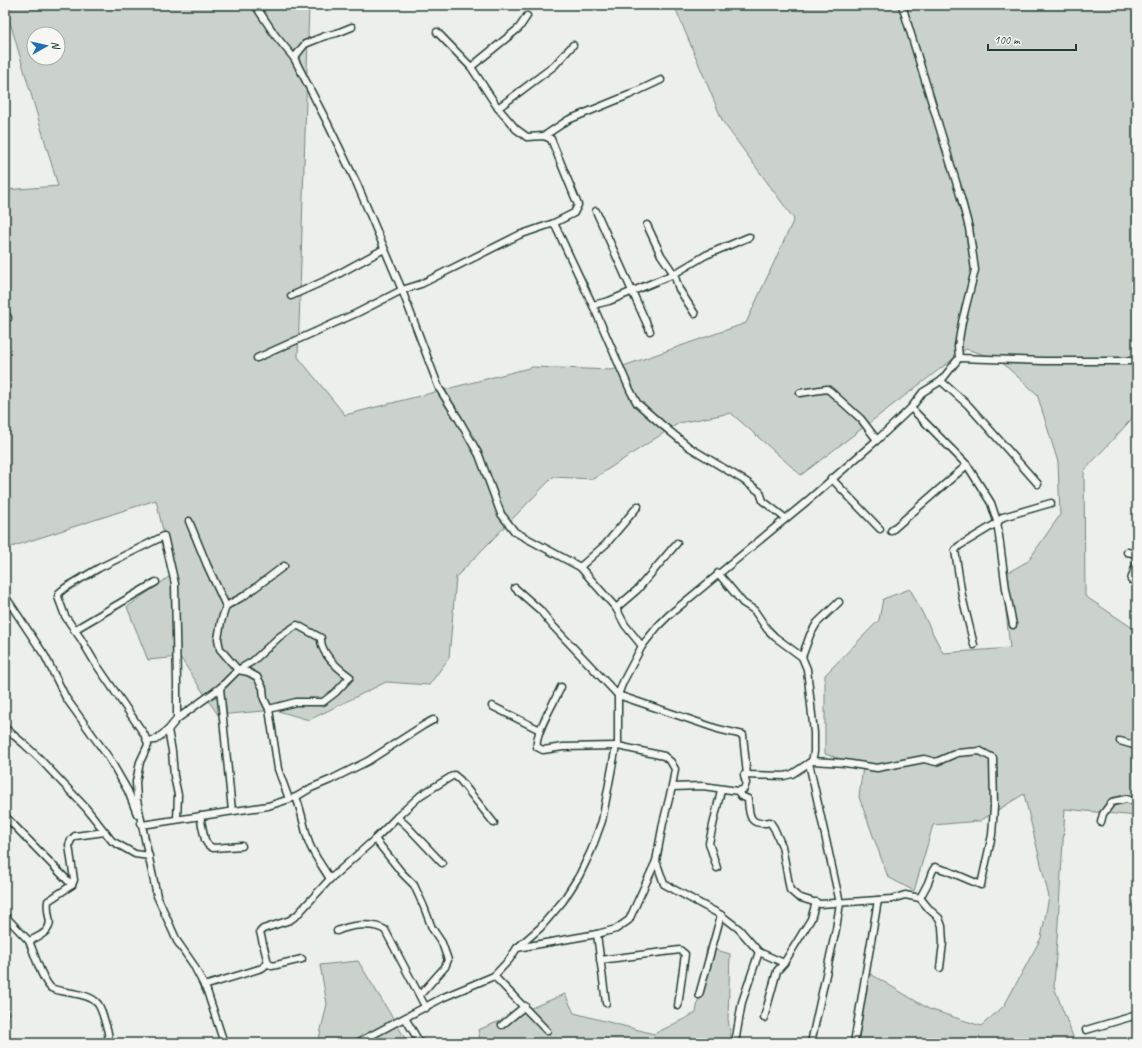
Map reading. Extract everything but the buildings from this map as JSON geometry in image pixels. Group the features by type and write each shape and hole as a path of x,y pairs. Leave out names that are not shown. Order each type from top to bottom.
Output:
{"street":[{"path":"255,5 275,35 294,58 357,184 402,290 439,388 479,455 501,514 515,532 580,567 616,608 625,625 642,646"},
{"path":"357,1043 426,1008 444,997 494,976 510,960 517,948 540,928 563,901 579,876 591,851 602,821 617,746 618,696 623,682 642,646 658,626 670,615 877,440 911,408 923,392 941,381 959,358 958,346 962,322 975,270 969,228 962,198 902,5"},
{"path":"471,67 519,28 527,16"},
{"path":"294,58 305,44 325,36 337,34 352,27"},
{"path":"257,358 357,313 402,290 421,284 519,235 554,223 574,213 578,205 551,139 544,136 527,137 516,129 498,108 471,67 437,32"},
{"path":"498,108 554,66 573,45"},
{"path":"544,136 568,120 661,80"},
{"path":"596,210 631,292 650,331"},
{"path":"554,223 593,304 637,403 689,447 745,481 760,492 763,501 785,518"},
{"path":"647,225 661,255 674,274 679,289 695,314"},
{"path":"593,304 609,301 674,274 706,255 749,237"},
{"path":"291,296 331,278 384,250"},
{"path":"959,358 1043,361 1137,361"},
{"path":"941,381 968,405 1038,484"},
{"path":"800,393 827,389 861,419 877,440"},
{"path":"911,408 967,465 991,503 997,523 1006,589 1013,625"},
{"path":"891,531 967,465"},
{"path":"831,478 880,529"},
{"path":"974,645 962,596 955,550 997,523 1003,517 1050,503"},
{"path":"580,567 606,544 638,506"},
{"path":"189,520 207,565 226,606 218,638 220,649 238,670 248,672 258,677 263,688 264,699 269,708 278,769 289,799"},
{"path":"177,719 175,584 164,536 99,568 59,593 58,597 65,616 94,662 148,741 140,762 136,782 142,825 160,905 177,941 193,964 204,986 224,1043"},
{"path":"616,608 637,590 677,543"},
{"path":"1126,552 1137,554"},
{"path":"1131,580 1137,561"},
{"path":"226,606 244,596 284,566"},
{"path":"718,573 743,602 754,610 767,629 775,637 802,657 807,669 814,752 811,762 840,903 836,929 810,1043"},
{"path":"74,630 156,582"},
{"path":"515,588 540,610 618,696 743,735 747,775 744,775 746,783 744,788 738,791 721,790 703,786 672,787"},
{"path":"5,596 45,656 66,698 109,758 128,791 142,825"},
{"path":"802,657 810,635 817,623 839,602"},
{"path":"148,741 155,740 168,730 177,719 220,688 238,670 253,661 279,637 297,625 321,638 321,643 328,655 342,671 350,677 336,692 323,702 296,702 269,708"},
{"path":"517,948 597,934 616,928 629,920 656,861 672,787 675,769 671,762 664,756 617,746 563,747 543,750 537,747 536,742 540,730 561,687"},
{"path":"220,688 232,811"},
{"path":"492,706 540,730"},
{"path":"142,825 268,806 296,797 368,761 434,720"},
{"path":"5,728 39,758 86,808 112,841 135,854 149,856"},
{"path":"168,730 178,795 177,819"},
{"path":"1120,741 1137,746"},
{"path":"747,775 784,776 792,774 811,762 844,763 877,768 924,759 936,762 957,753 980,751 993,758 994,807 992,835 981,885 935,867 920,898"},
{"path":"302,959 272,966 268,963 260,932 290,920 297,915 330,879 421,795 454,775 460,780 494,823"},
{"path":"717,868 709,843 721,790"},
{"path":"738,791 742,796 748,799 750,818 762,824 770,822 774,828 782,846 790,890 798,897 820,904 892,899 905,896 920,898 939,918 942,926 943,943 940,968"},
{"path":"296,797 314,855 330,879"},
{"path":"1101,822 1104,814 1112,802 1126,799 1137,802"},
{"path":"5,816 72,885"},
{"path":"200,816 208,845 213,848 242,846"},
{"path":"397,817 442,863"},
{"path":"29,941 37,938 50,929 51,925 47,905 48,901 72,885 74,880 69,846 71,840 75,836 105,832"},
{"path":"375,839 402,873 414,885 432,928 442,943 448,960 445,967 420,995"},
{"path":"656,861 664,884 721,915 739,929 759,952 784,963"},
{"path":"854,1043 878,900"},
{"path":"764,1018 776,971 784,963 811,919 816,902"},
{"path":"699,995 721,915"},
{"path":"5,916 29,941 40,969 51,988 79,994 94,1000 98,1004 108,1032 109,1038 107,1043"},
{"path":"337,931 346,927 358,926 379,926 386,930 426,1008"},
{"path":"597,934 606,1004"},
{"path":"600,960 680,950 685,954 678,1006"},
{"path":"735,1043 742,1002 759,952"},
{"path":"204,986 262,968 268,963"},
{"path":"494,976 525,1006 547,1031"},
{"path":"502,1024 525,1006"},
{"path":"1086,1030 1137,1015"},
{"path":"405,1018 420,1043"}],"shaded area":[{"path":"5,5 309,5 298,357 345,415 533,367 612,370 746,323 794,219 723,122 674,5 1137,5 1137,413 1084,471 1085,596 1137,631 1137,816 1065,809 1054,987 1075,1042 1079,1043 858,1043 869,973 929,1009 981,1026 1004,1006 1041,938 1049,897 1024,794 980,821 933,825 914,891 888,877 859,797 863,766 825,754 825,675 879,620 883,599 910,589 943,653 1010,648 1002,576 1028,561 1060,515 1058,462 1037,394 998,359 966,349 801,475 731,413 679,423 593,479 553,477 456,577 449,658 429,685 386,682 309,720 275,710 218,715 180,657 148,660 127,607 173,574 156,500 5,549 5,190 58,186"},
{"path":"707,947 730,954 728,1019 732,1043 481,1043 478,1030 565,994 574,1013 654,1034 696,1013"},
{"path":"358,961 408,1043 318,1043 327,1004 320,965"}]}
